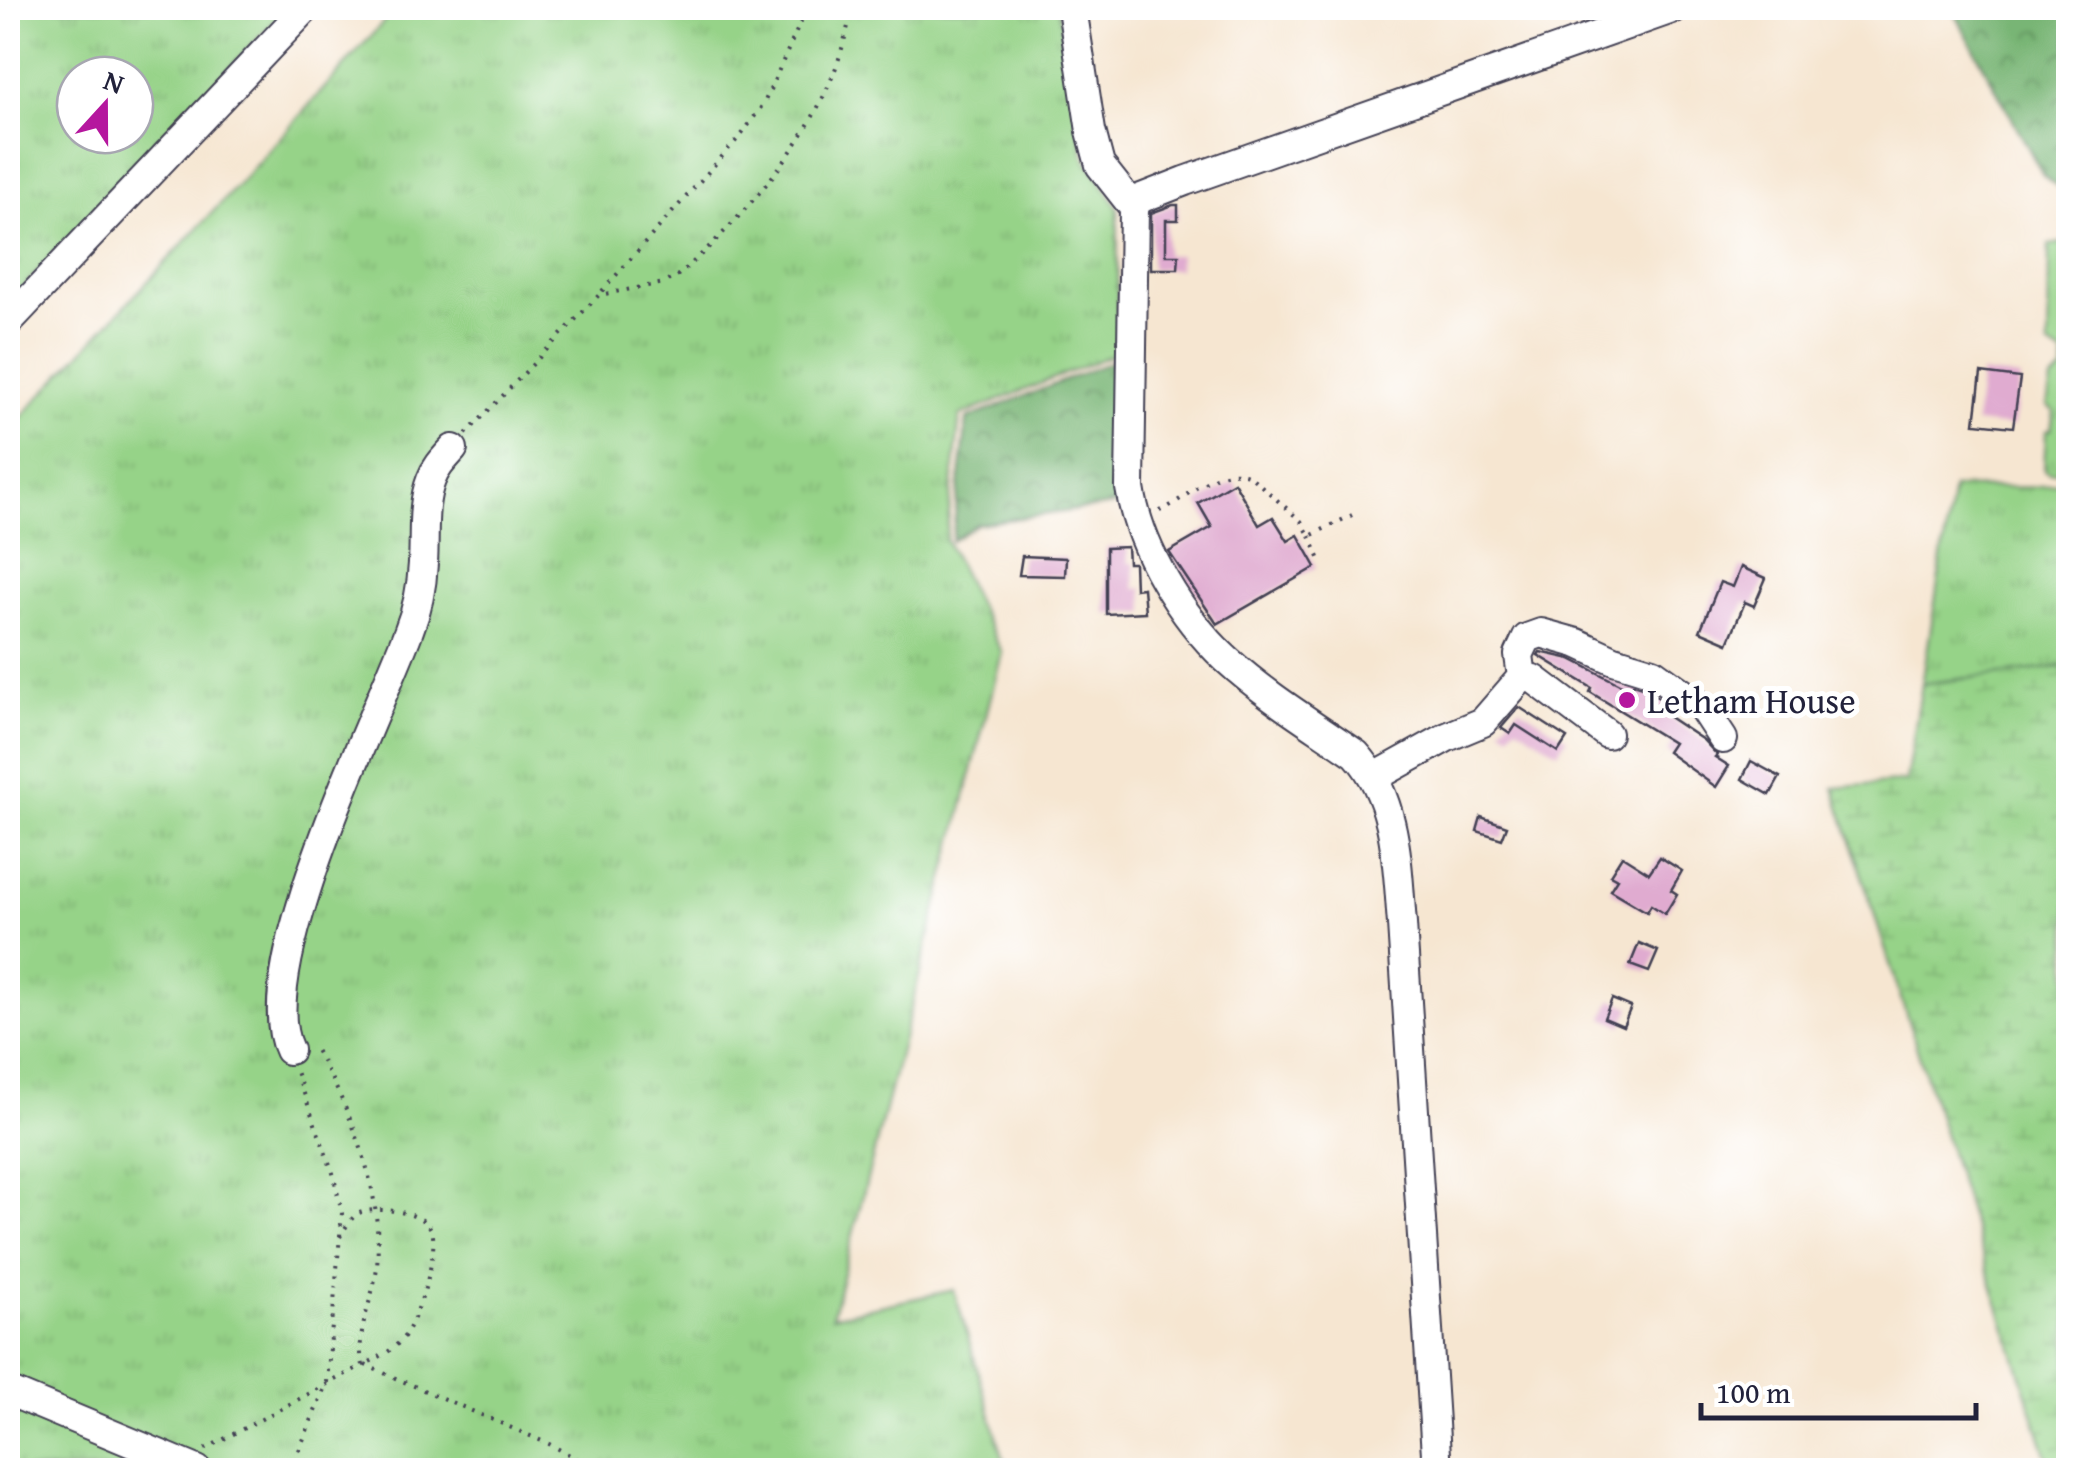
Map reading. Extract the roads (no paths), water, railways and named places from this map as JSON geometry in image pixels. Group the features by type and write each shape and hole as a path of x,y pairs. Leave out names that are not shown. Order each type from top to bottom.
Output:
{"street":[{"path":"8,322 306,8"},
{"path":"1072,8 1100,165 1134,208"},
{"path":"1437,1470 1402,924 1396,849 1383,793 1375,776 1356,754 1224,658 1160,573 1137,521 1130,488 1134,208 1139,199 1184,181 1675,8"},
{"path":"285,1043 284,975 305,894 331,818 411,626 423,565 430,483 453,448"},
{"path":"1375,776 1483,722 1522,677 1519,655 1527,638 1541,633 1653,672 1702,707 1723,739"},
{"path":"1522,677 1534,679 1607,734"},
{"path":"8,1391 185,1465"}],"place":[{"name":"Letham House","path":"1627,700"}]}
